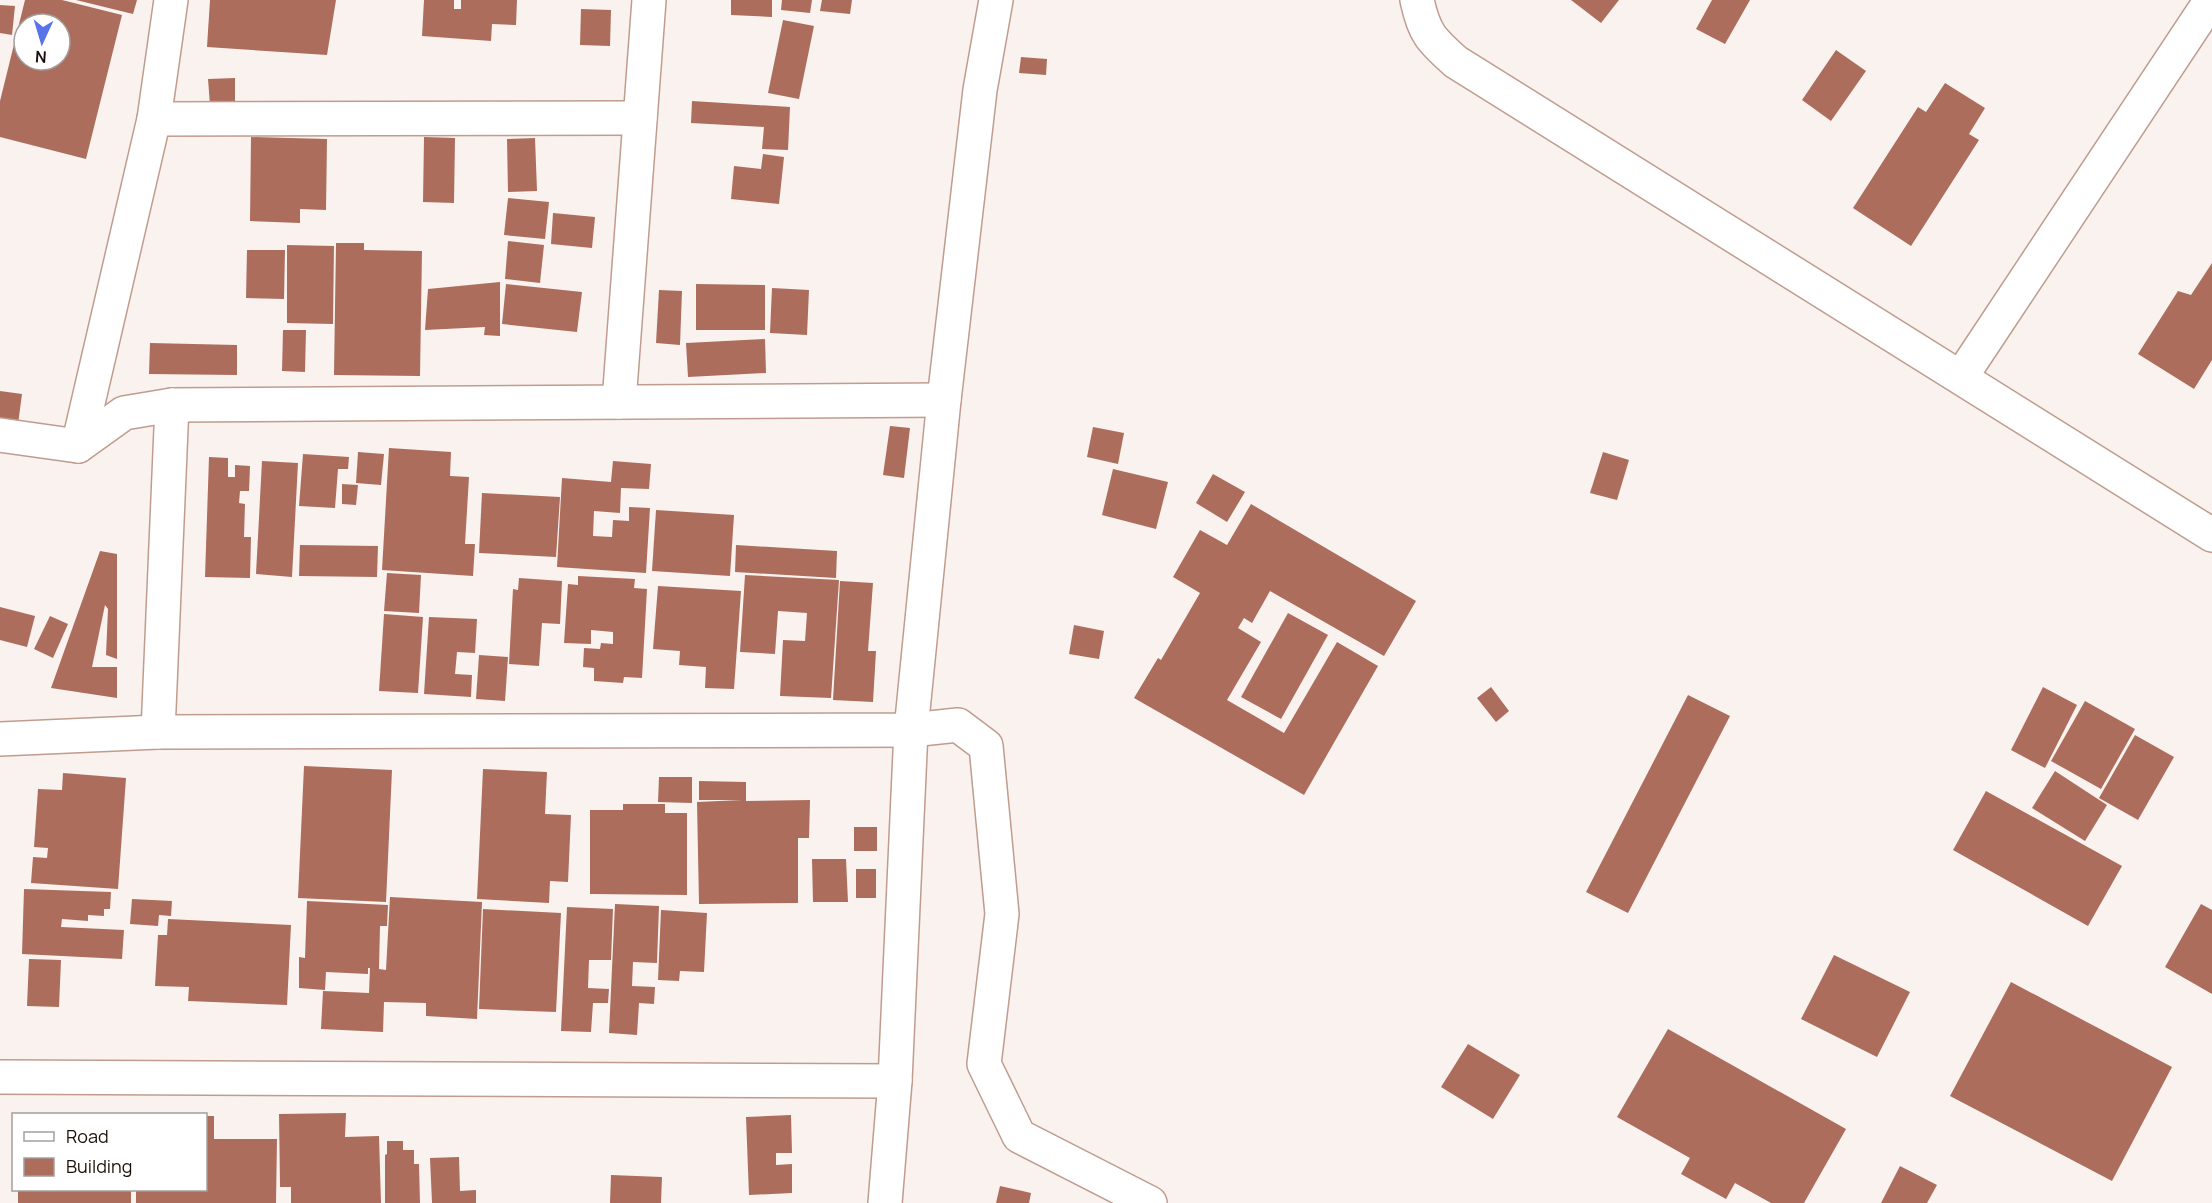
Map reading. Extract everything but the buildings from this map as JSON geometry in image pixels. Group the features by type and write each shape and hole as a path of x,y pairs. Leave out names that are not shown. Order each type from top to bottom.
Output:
{"street":[{"path":"78,446 153,119 171,0"},
{"path":"619,402 649,0"},
{"path":"885,1203 895,1081 911,730 944,400 980,90 996,0"},
{"path":"1417,0 1421,21 1432,40 1456,62 2212,534"},
{"path":"1961,378 2211,0"},
{"path":"153,119 639,118"},
{"path":"0,435 78,446 124,413 172,405 944,400"},
{"path":"158,732 172,405"},
{"path":"0,740 158,732 911,730 958,725 986,746 1002,914 984,1064 1019,1136 1150,1203"},
{"path":"0,1077 895,1081"}]}
